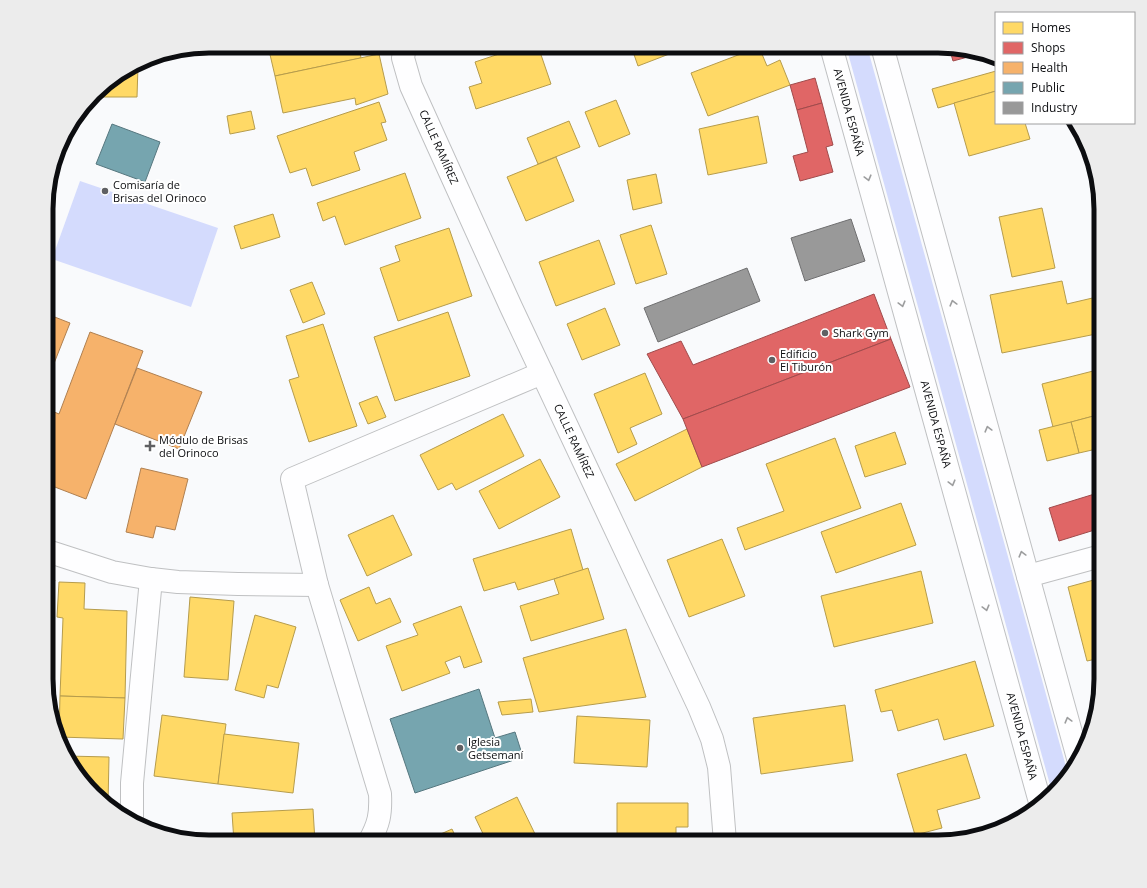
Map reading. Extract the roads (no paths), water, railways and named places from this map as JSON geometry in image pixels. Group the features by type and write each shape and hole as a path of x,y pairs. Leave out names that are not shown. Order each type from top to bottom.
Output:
{"street":[{"name":"CALLE RAMÍREZ","path":"404,53 404,58 411,86 542,373 699,707 712,739 719,767 724,835"},
{"name":"AVENIDA ESPAÑA","path":"833,53 1039,798"},
{"path":"884,53 1076,751"},
{"path":"372,835 381,810 380,794 317,585 292,479 542,373"},
{"path":"53,553 112,572 151,579 178,582 231,584 317,585"},
{"path":"1028,576 1094,558"},
{"path":"132,815 132,783 151,579"}],"place":[{"name":"Comisaría de Brisas del Orinoco","path":"105,191"},
{"name":"Shark Gym","path":"825,333"},
{"name":"Edificio El Tiburón","path":"772,360"},
{"name":"Módulo de Brisas del Orinoco","path":"150,446"},
{"name":"Iglesia Getsemaní","path":"460,748"}]}
